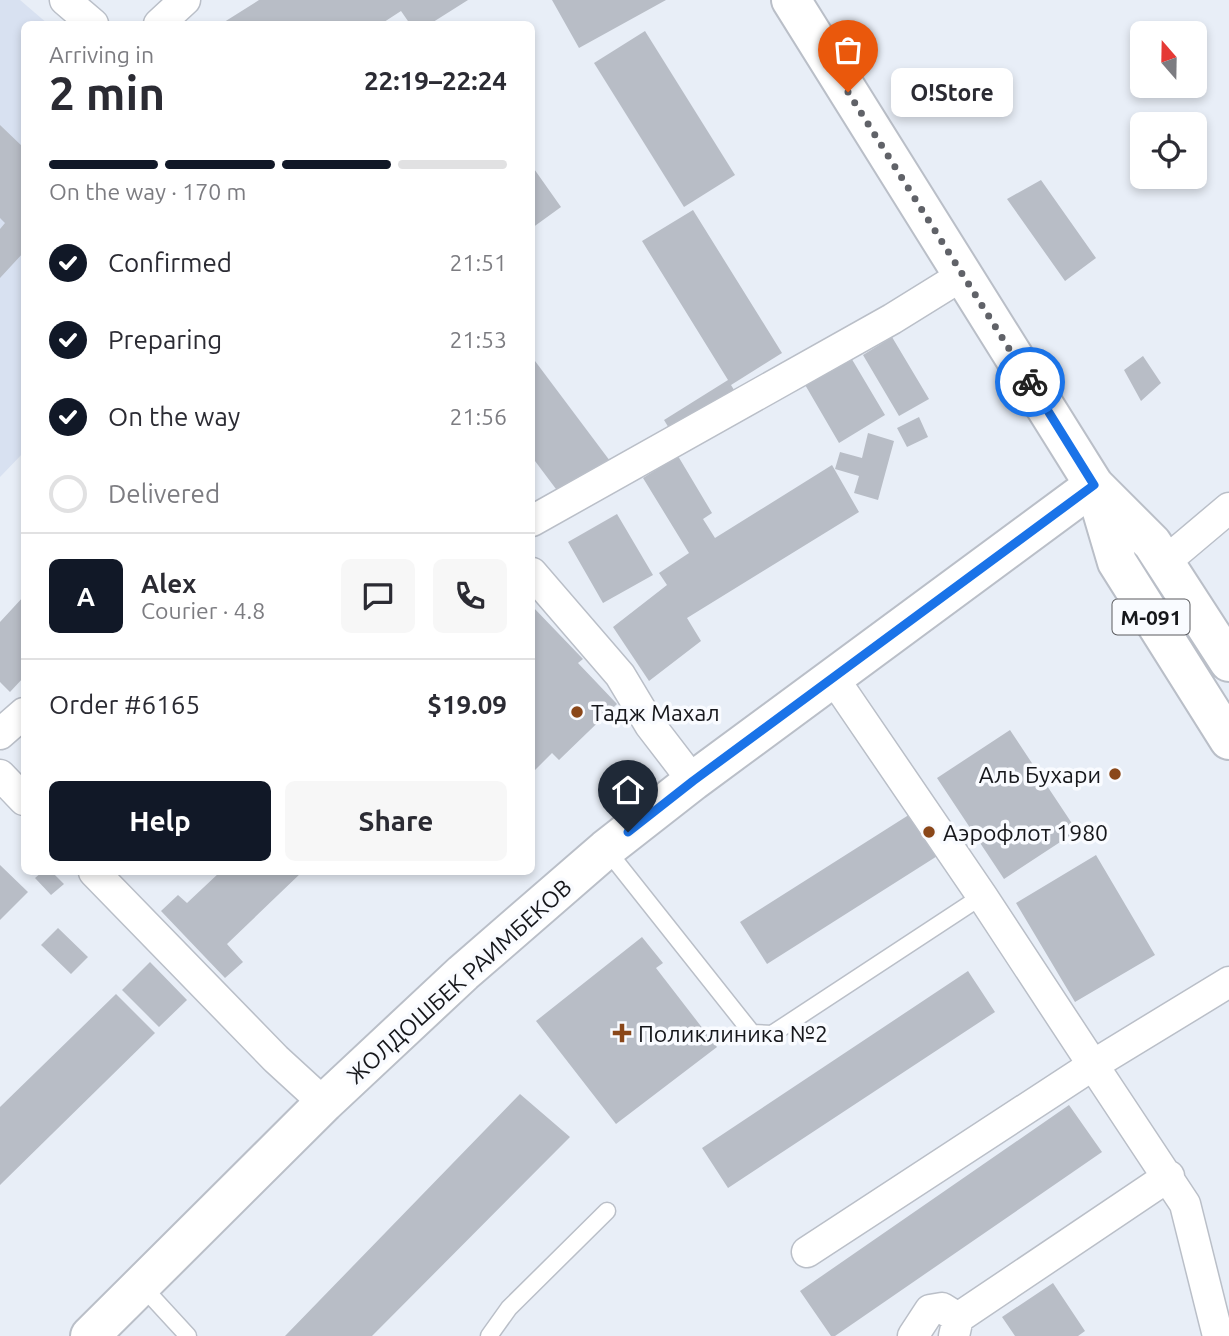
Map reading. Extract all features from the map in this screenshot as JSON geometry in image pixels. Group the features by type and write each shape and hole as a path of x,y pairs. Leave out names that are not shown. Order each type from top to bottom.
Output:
{"main road":[{"name":"М-091","path":"791,0 1094,485 1152,543 1229,662"},
{"name":"М-091","path":"1094,485 1116,562 1229,740"},
{"name":"ЖОЛДОШБЕК РАИМБЕКОВ","path":"90,1336 324,1103 463,973 607,849 693,781 1094,485"}],"street":[{"path":"65,0 90,21"},
{"path":"162,21 185,0"},
{"path":"535,520 892,319 963,275"},
{"path":"1165,562 1229,508"},
{"path":"535,576 620,675 650,725 693,781"},
{"path":"834,678 1169,1176 1185,1204 1218,1336"},
{"path":"0,734 21,716"},
{"path":"0,775 21,797"},
{"path":"97,875 276,1059 324,1103"},
{"path":"807,1252 1093,1065 1229,982"},
{"path":"913,1336 930,1310 942,1308 956,1327 1169,1176"}],"lane":[{"path":"607,849 752,1034 772,1034 982,896"},
{"path":"489,1336 509,1308 607,1211"},
{"path":"142,1286 188,1336"}],"shaded area":[{"path":"0,0 20,0 44,21 21,21 21,455 0,477"}],"building":[{"path":"259,0 468,0 435,21 408,21 401,11 386,21 226,21"},
{"path":"552,0 666,0 579,48"},
{"path":"645,31 735,175 684,207 594,63"},
{"path":"0,125 21,145 21,255 0,278 0,229 5,223 0,218"},
{"path":"535,170 561,207 535,226"},
{"path":"1041,180 1096,258 1065,281 1007,199"},
{"path":"693,210 782,353 731,385 739,398 675,438 664,420 728,380 642,241"},
{"path":"892,337 929,399 899,416 863,355"},
{"path":"850,356 885,415 839,443 804,383"},
{"path":"1143,356 1161,383 1141,401 1124,370"},
{"path":"535,361 610,461 562,497 535,461"},
{"path":"919,417 928,437 907,447 897,428"},
{"path":"868,433 894,441 878,500 854,493 859,476 835,469 840,452 862,458"},
{"path":"678,456 712,513 703,519 715,538 832,465 859,512 687,618 701,641 649,681 613,627 667,585 659,573 689,553 643,478"},
{"path":"617,514 653,575 603,603 568,542"},
{"path":"21,599 21,680 10,692 0,682 0,622"},
{"path":"535,609 583,659 578,663 617,704 559,760 552,753 535,770"},
{"path":"1010,730 1077,831 1004,879 937,778"},
{"path":"915,811 942,853 767,964 740,922"},
{"path":"1096,855 1155,955 1075,1002 1016,903"},
{"path":"0,865 28,892 0,920"},
{"path":"38,875 55,875 64,884 51,895 35,878"},
{"path":"217,875 299,875 227,944 243,962 225,978 161,911 178,895 187,903"},
{"path":"58,928 88,957 71,974 41,945"},
{"name":"Поликлиника №2","path":"642,937 663,963 656,968 717,1047 616,1124 536,1021"},
{"path":"150,962 187,1000 159,1027 122,990"},
{"path":"968,971 995,1012 728,1188 702,1148"},
{"path":"116,994 155,1033 0,1185 0,1107"},
{"path":"520,1094 570,1137 372,1336 285,1336"},
{"path":"1069,1105 1102,1152 835,1336 831,1336 800,1291"},
{"path":"1053,1283 1085,1331 1078,1336 1015,1336 1002,1317"}],"way so far":[{"path":"848,92 1030,382"}],"place":[{"name":"O!Store","path":"848,92"},
{"name":"Тадж Махал","path":"577,712"},
{"name":"Аль Бухари","path":"1115,774"},
{"name":"Аэрофлот 1980","path":"929,832"},
{"name":"Поликлиника №2","path":"622,1033"}],"route":[{"path":"628,832 1094,485 1030,382"}]}
